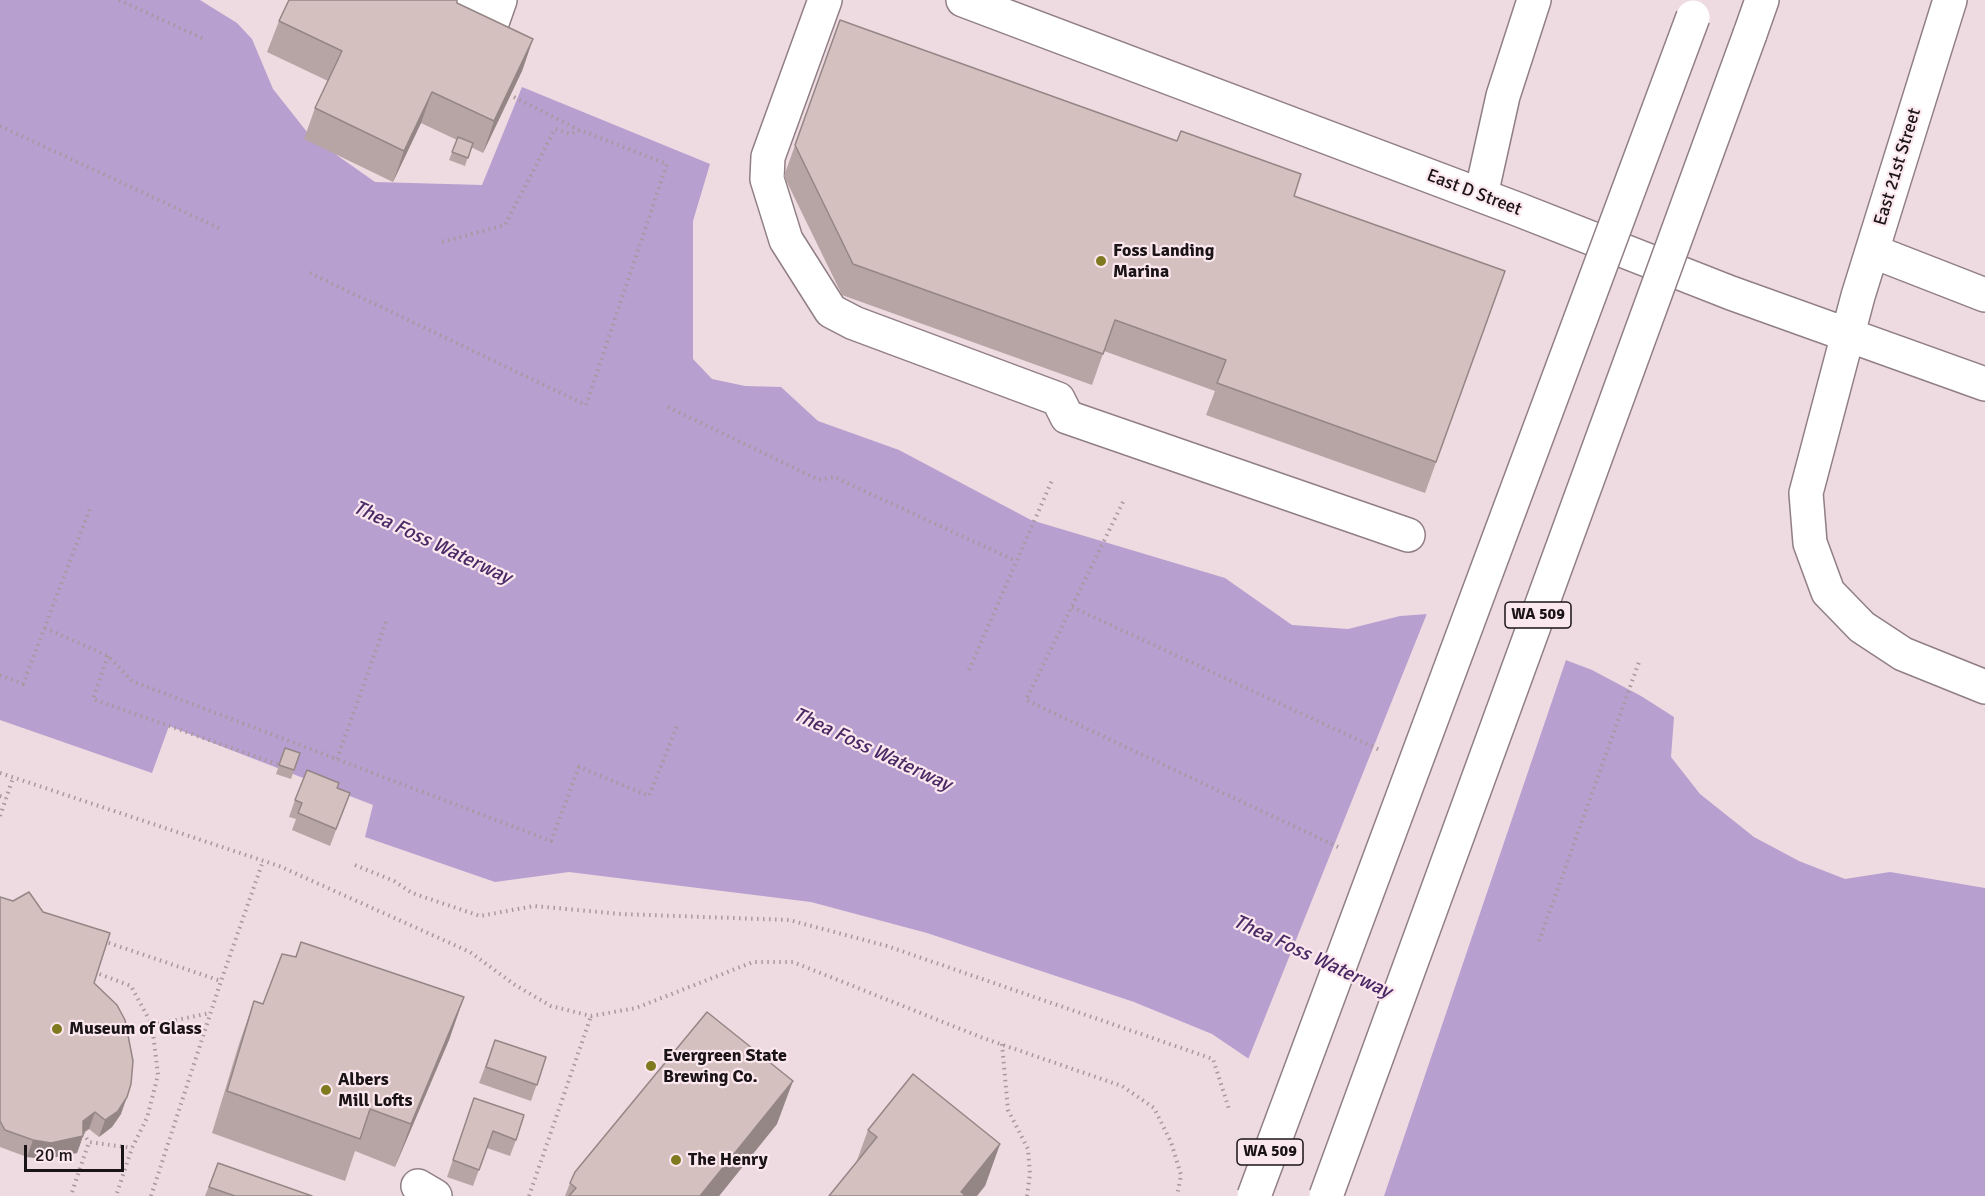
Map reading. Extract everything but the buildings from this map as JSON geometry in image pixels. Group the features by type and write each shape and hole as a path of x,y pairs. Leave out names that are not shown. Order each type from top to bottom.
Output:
{"main road":[{"path":"825,0 768,157 767,179 786,240 831,311 854,323 1058,399 1067,417 1408,535"},
{"name":"East D Street","path":"963,0 1038,13 1480,195 1731,293 1985,384"},
{"path":"1480,195 1503,96 1534,0"},
{"name":"WA 509","path":"1326,1196 1762,0"},
{"name":"East 21st Street","path":"1950,0 1847,335 1830,409 1806,493 1810,543 1828,592 1862,627 1903,654 1985,687"},
{"name":"WA 509","path":"1254,1196 1696,9"},
{"path":"1872,251 1985,295"}],"path":[{"path":"119,0 204,39"},
{"path":"310,273 586,405 667,164 580,130 514,97"},
{"path":"0,126 220,230"},
{"path":"442,243 505,225 555,129 571,134 580,130"},
{"path":"668,407 819,480 834,477 1016,561"},
{"path":"969,670 1053,478"},
{"path":"1123,502 1026,700 1338,847"},
{"path":"0,675 23,684 91,506"},
{"path":"1072,607 1380,750"},
{"path":"337,759 387,619"},
{"path":"45,628 108,656 132,681 551,841 579,767 649,796 677,726"},
{"path":"108,656 93,699 287,767 284,774"},
{"path":"1539,942 1639,662"},
{"path":"0,773 279,866 470,952 515,985 551,1006 591,1016 636,1008 753,962 793,962 1002,1044 1122,1086 1154,1108 1171,1142 1181,1175 1177,1196"},
{"path":"0,816 13,778"},
{"path":"0,796 6,798"},
{"path":"151,1196 210,1013 263,861"},
{"path":"355,865 394,881 412,893 480,916 534,906 621,914 789,920 886,946 1213,1059 1229,1109"},
{"path":"99,940 221,981"},
{"path":"91,971 131,986 152,1025 158,1075 147,1118 132,1148 116,1196"},
{"path":"152,1025 210,1013"},
{"path":"529,1196 591,1016"},
{"path":"1002,1044 1008,1110 1028,1149 1030,1174 1027,1196"},
{"path":"83,1133 89,1142 132,1148"},
{"path":"72,1192 89,1142"}],"water":[{"name":"Thea Foss Waterway","path":"0,0 200,0 237,23 252,39 273,89 311,137 375,182 482,185 522,87 710,164 693,221 693,359 712,379 745,386 781,387 818,421 899,450 1031,520 1225,578 1292,625 1348,629 1400,616 1442,613 1592,670 1641,696 1674,717 1671,757 1700,794 1754,837 1799,861 1845,879 1890,872 1985,888 1985,1196 1294,1196 1291,1153 1249,1059 1212,1034 1134,1002 927,933 811,902 569,872 495,882 365,837 373,805 169,726 152,773 0,720"}],"pier":[{"path":"1442,610 1567,657 1384,1196 1291,1196 1288,1154 1247,1062 1428,611"}],"place":[{"name":"Foss Landing Marina","path":"1101,261"},
{"name":"Museum of Glass","path":"57,1029"},
{"name":"Evergreen State Brewing Co.","path":"651,1066"},
{"name":"Albers Mill Lofts","path":"326,1090"},
{"name":"The Henry","path":"676,1160"}]}
